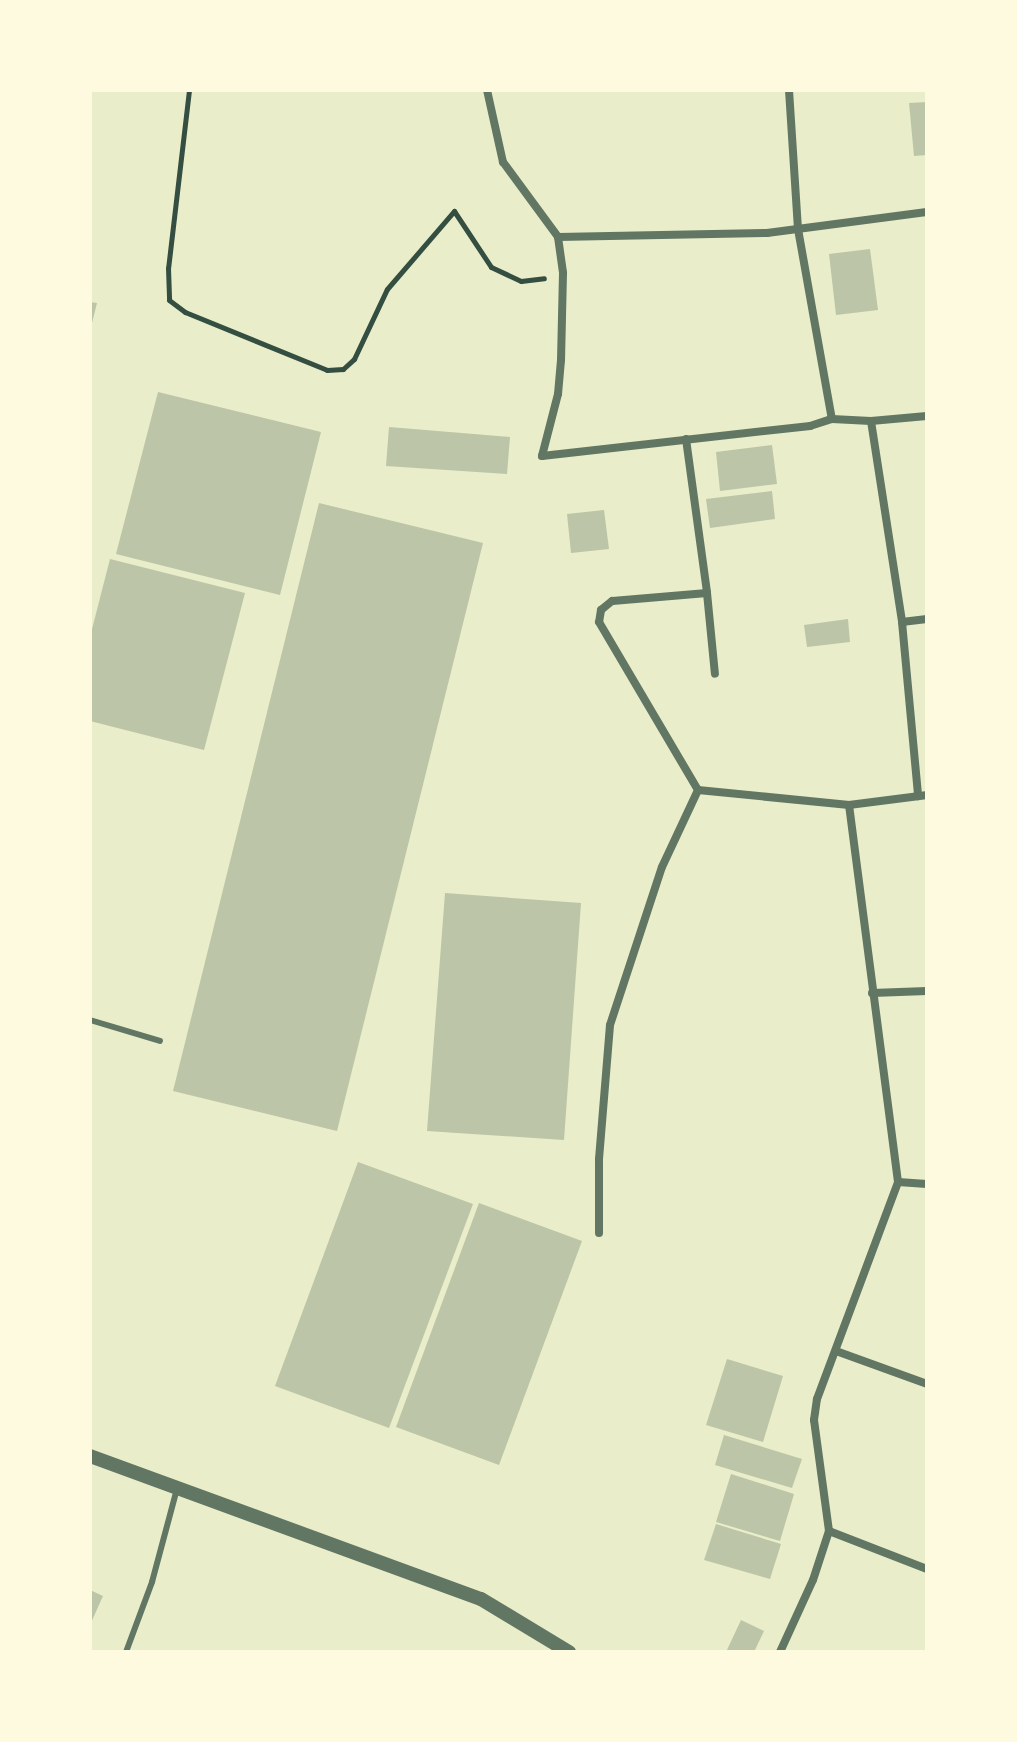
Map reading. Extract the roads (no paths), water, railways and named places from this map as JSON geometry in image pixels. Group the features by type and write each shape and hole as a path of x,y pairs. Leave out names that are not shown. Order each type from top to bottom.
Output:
{"street":[{"path":"487,90 503,162 558,237 563,273 558,394 542,456 810,426 832,419 871,421 927,416"},
{"path":"789,90 798,229 832,419"},
{"path":"558,237 767,233 927,212"},
{"path":"698,790 849,805 923,796 902,622 871,421"},
{"path":"686,439 715,674"},
{"path":"698,790 599,622 601,610 612,601 707,593"},
{"path":"902,622 927,619"},
{"path":"599,1233 599,1159 610,1025 662,867 698,790"},
{"path":"780,1652 813,1580 829,1531 814,1420 817,1399 898,1182 849,805"},
{"path":"872,993 927,991"},
{"path":"898,1182 925,1186"},
{"path":"836,1351 927,1384"},
{"path":"90,1456 481,1599 569,1652"},
{"path":"829,1531 927,1569"}],"lane":[{"path":"90,1020 160,1041"},
{"path":"126,1652 152,1582 178,1486"}]}
